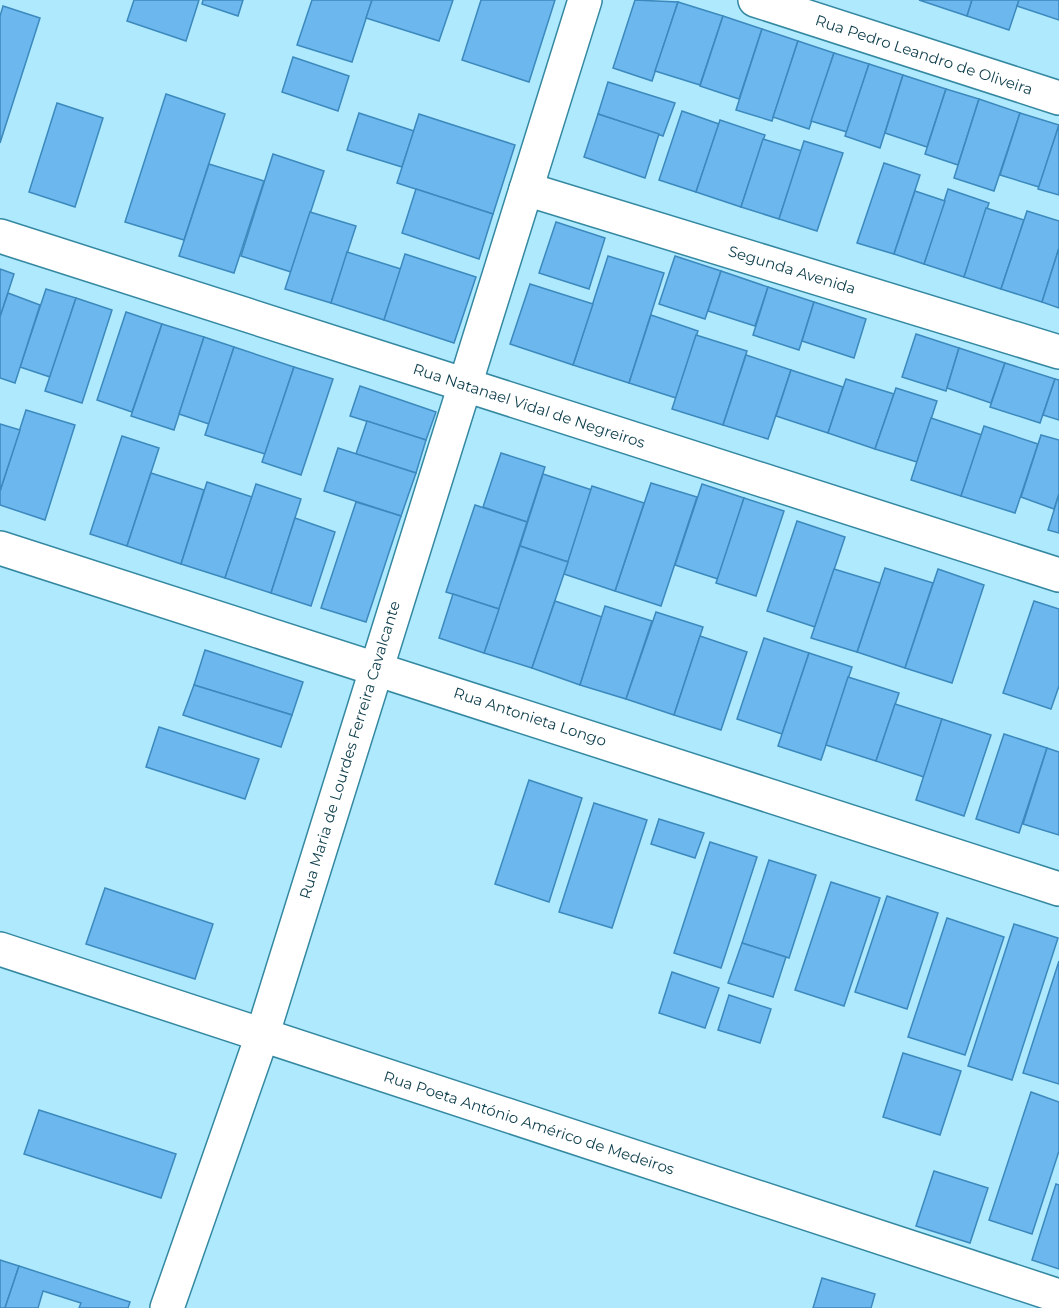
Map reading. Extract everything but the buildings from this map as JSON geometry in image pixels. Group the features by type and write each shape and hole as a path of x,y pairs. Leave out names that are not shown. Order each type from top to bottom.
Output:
{"street":[{"name":"Rua Maria de Lourdes Ferreira Cavalcante","path":"167,1308 262,1036 375,667 585,0"},
{"name":"Rua Pedro Leandro de Oliveira","path":"755,0 1059,99"},
{"name":"Segunda Avenida","path":"526,189 1059,351"},
{"name":"Rua Natanael Vidal de Negreiros","path":"0,236 1059,575"},
{"name":"Rua Antonieta Longo","path":"0,548 1059,889"},
{"name":"Rua Poeta António Américo de Medeiros","path":"0,949 1059,1296"}]}
